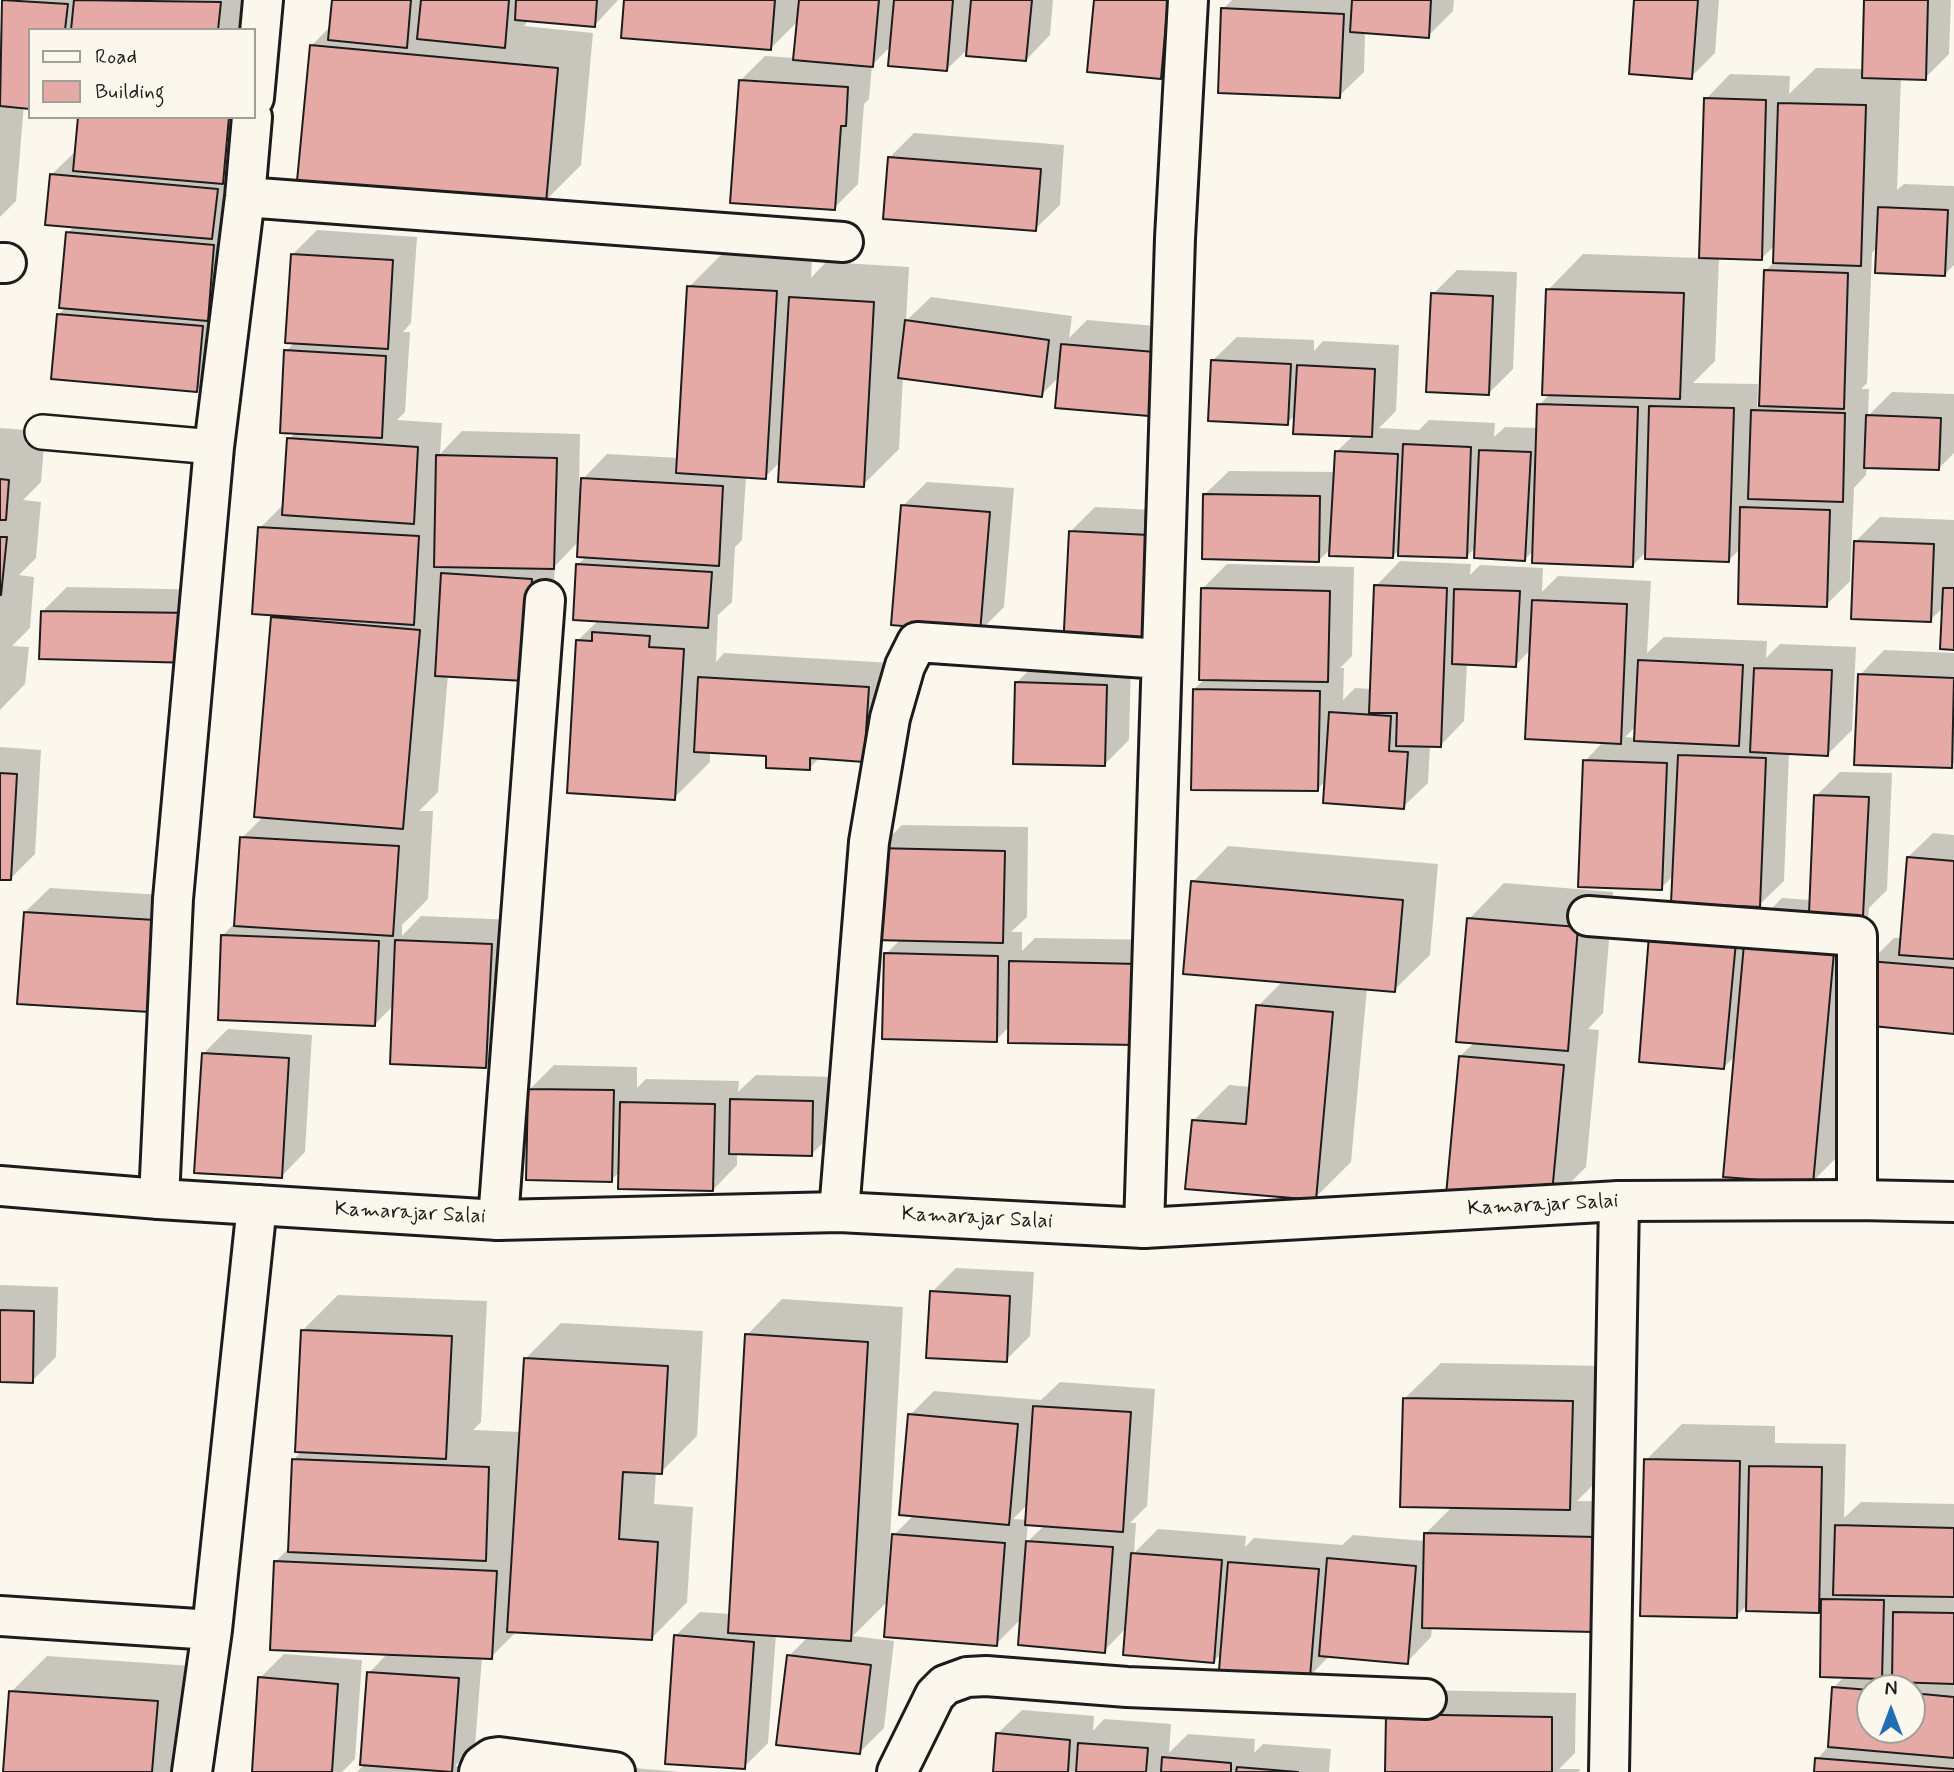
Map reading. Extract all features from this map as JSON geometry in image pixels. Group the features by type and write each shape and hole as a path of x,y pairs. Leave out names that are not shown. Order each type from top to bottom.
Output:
{"street":[{"path":"256,74 262,0"},
{"path":"1144,1228 1175,238 1188,0"},
{"path":"159,1199 173,899 214,447 245,197 252,119"},
{"path":"245,197 843,242"},
{"path":"498,1220 545,600"},
{"path":"839,1212 869,842 891,718 905,666 917,642 1161,659"},
{"path":"1588,916 1857,936 1857,1200"},
{"name":"Kamarajar Salai","path":"0,1186 159,1199 498,1220 839,1212 1144,1228 1619,1201 1954,1202"},
{"path":"1609,1772 1619,1201"},
{"path":"192,1772 212,1630 257,1205"},
{"path":"0,1616 212,1630"},
{"path":"897,1772 935,1695 945,1685 967,1677 986,1676 1127,1687 1426,1699"},
{"path":"479,1772 482,1765 499,1757 615,1772"}],"lane":[{"path":"42,432 214,447"}],"building":[{"path":"2,0 68,4 65,28 28,28 28,109 0,106"},
{"path":"74,0 221,2 218,28 71,28"},
{"path":"332,0 411,0 407,48 328,40"},
{"path":"421,0 509,0 505,48 417,39"},
{"path":"516,0 597,0 595,27 515,20"},
{"path":"624,0 775,0 771,50 621,38"},
{"path":"799,0 879,0 873,67 793,60"},
{"path":"894,0 953,0 947,71 888,66"},
{"path":"971,0 1032,0 1026,61 966,56"},
{"path":"1094,0 1168,0 1161,79 1087,72"},
{"path":"1352,0 1431,0 1429,38 1350,32"},
{"path":"1634,0 1698,0 1692,79 1629,74"},
{"path":"1864,0 1928,0 1926,80 1862,78"},
{"path":"1221,8 1344,14 1340,98 1218,93"},
{"path":"310,45 558,68 546,203 297,181"},
{"path":"739,80 848,87 846,126 841,126 835,210 730,203"},
{"path":"1704,98 1766,100 1762,260 1699,258"},
{"path":"1778,103 1866,105 1861,266 1773,263"},
{"path":"78,119 229,119 223,184 73,171"},
{"path":"888,157 1041,169 1036,231 883,219"},
{"path":"50,174 218,189 212,239 45,225"},
{"path":"1878,207 1948,210 1945,276 1875,273"},
{"path":"66,232 214,245 208,321 59,308"},
{"path":"291,254 393,260 388,349 285,343"},
{"path":"1764,270 1848,273 1844,409 1759,406"},
{"path":"687,286 777,291 766,479 676,473"},
{"path":"1546,289 1684,293 1680,399 1542,395"},
{"path":"1431,293 1493,296 1489,395 1426,392"},
{"path":"789,297 874,302 864,487 778,482"},
{"path":"57,314 203,326 197,392 51,379"},
{"path":"905,320 1049,340 1042,397 898,378"},
{"path":"1061,344 1155,352 1149,416 1055,408"},
{"path":"284,350 386,356 382,438 280,433"},
{"path":"1211,360 1291,364 1288,425 1208,421"},
{"path":"1297,365 1375,369 1372,437 1293,434"},
{"path":"1537,404 1638,407 1633,567 1532,563"},
{"path":"1649,406 1734,408 1729,562 1645,559"},
{"path":"1751,410 1845,413 1843,502 1748,499"},
{"path":"1866,415 1941,418 1939,470 1864,468"},
{"path":"287,438 418,447 414,524 282,515"},
{"path":"1403,444 1471,447 1467,558 1398,556"},
{"path":"1479,450 1531,452 1525,561 1474,558"},
{"path":"1335,451 1398,454 1393,558 1329,556"},
{"path":"436,455 557,458 554,569 434,567"},
{"path":"581,478 723,486 719,566 577,557"},
{"path":"0,479 9,480 6,520 0,520"},
{"path":"1203,494 1320,496 1319,562 1202,559"},
{"path":"901,505 990,512 980,633 891,625"},
{"path":"1740,507 1830,510 1827,607 1738,604"},
{"path":"258,527 419,536 414,625 252,614"},
{"path":"1069,531 1149,535 1144,653 1063,649"},
{"path":"0,537 7,537 1,595 0,595"},
{"path":"1854,541 1934,544 1931,622 1851,619"},
{"path":"576,564 712,572 708,628 573,620"},
{"path":"441,573 532,579 525,681 435,676"},
{"path":"1374,585 1447,588 1441,747 1396,746 1397,713 1369,713"},
{"path":"1201,588 1330,591 1328,682 1199,680"},
{"path":"1943,588 1954,588 1954,650 1940,649"},
{"path":"1454,589 1520,591 1516,667 1452,664"},
{"path":"1532,600 1627,604 1621,744 1525,739"},
{"path":"41,611 195,613 194,663 39,659"},
{"path":"271,617 420,630 403,829 254,817"},
{"path":"592,632 650,636 649,647 684,649 675,800 567,793 576,640 592,641"},
{"path":"1638,660 1743,665 1739,746 1634,741"},
{"path":"1754,668 1832,670 1828,756 1750,752"},
{"path":"1858,674 1954,678 1952,768 1854,765"},
{"path":"698,677 869,687 864,762 810,758 810,770 766,768 766,756 694,752"},
{"path":"1015,682 1107,685 1105,766 1013,764"},
{"path":"1193,689 1320,691 1318,791 1191,790"},
{"path":"1329,712 1391,716 1389,751 1408,752 1404,809 1323,803"},
{"path":"1678,755 1766,758 1760,907 1671,903"},
{"path":"1583,760 1667,763 1662,890 1578,887"},
{"path":"0,773 17,774 11,880 0,880"},
{"path":"1814,795 1869,797 1863,916 1809,913"},
{"path":"240,837 399,846 393,936 234,926"},
{"path":"876,848 1005,851 1003,943 874,940"},
{"path":"1907,857 1954,861 1954,959 1899,955"},
{"path":"1191,881 1403,900 1395,992 1183,974"},
{"path":"24,912 155,920 150,1012 17,1004"},
{"path":"1467,918 1578,927 1568,1051 1456,1042"},
{"path":"1745,933 1835,941 1813,1184 1723,1177"},
{"path":"221,935 379,941 375,1026 218,1020"},
{"path":"1649,935 1736,942 1724,1069 1639,1062"},
{"path":"395,940 492,944 486,1068 390,1064"},
{"path":"884,953 998,956 997,1042 882,1039"},
{"path":"1009,961 1139,964 1137,1045 1008,1043"},
{"path":"1868,961 1954,968 1954,1034 1862,1025"},
{"path":"1256,1005 1333,1012 1316,1200 1185,1189 1192,1120 1246,1124"},
{"path":"202,1053 289,1058 282,1178 194,1173"},
{"path":"1459,1056 1564,1065 1551,1204 1446,1195"},
{"path":"528,1089 614,1090 612,1182 526,1180"},
{"path":"730,1099 813,1101 812,1156 729,1154"},
{"path":"620,1102 715,1104 713,1191 618,1189"},
{"path":"930,1291 1010,1296 1007,1362 926,1358"},
{"path":"0,1310 34,1311 33,1383 0,1382"},
{"path":"301,1330 452,1336 446,1459 295,1452"},
{"path":"745,1334 868,1342 851,1641 728,1633"},
{"path":"524,1358 668,1366 662,1474 623,1472 619,1539 658,1542 652,1640 507,1632"},
{"path":"1403,1398 1573,1401 1570,1510 1400,1507"},
{"path":"1033,1406 1131,1412 1123,1532 1025,1525"},
{"path":"908,1414 1018,1424 1009,1525 899,1515"},
{"path":"292,1459 489,1467 486,1561 288,1552"},
{"path":"1644,1459 1740,1461 1737,1618 1640,1616"},
{"path":"1749,1466 1822,1467 1819,1613 1746,1611"},
{"path":"1835,1525 1954,1528 1954,1597 1833,1595"},
{"path":"1424,1533 1596,1537 1594,1632 1422,1628"},
{"path":"892,1534 1005,1543 997,1646 884,1637"},
{"path":"1026,1541 1113,1547 1105,1653 1018,1645"},
{"path":"1131,1553 1222,1560 1214,1663 1123,1655"},
{"path":"1327,1558 1416,1566 1408,1664 1319,1656"},
{"path":"274,1561 497,1571 492,1659 270,1650"},
{"path":"1228,1562 1319,1569 1310,1677 1219,1670"},
{"path":"1821,1599 1884,1600 1882,1674 1856,1674 1856,1678 1820,1677"},
{"path":"1893,1612 1954,1613 1954,1684 1926,1683 1926,1674 1892,1674"},
{"path":"674,1635 754,1642 745,1769 665,1764"},
{"path":"787,1655 871,1665 860,1754 776,1745"},
{"path":"367,1672 459,1678 452,1772 360,1765"},
{"path":"258,1677 338,1684 332,1772 252,1772"},
{"path":"1832,1687 1856,1689 1856,1744 1926,1744 1926,1694 1954,1697 1954,1758 1828,1747"},
{"path":"9,1691 158,1701 152,1772 3,1772"},
{"path":"1386,1714 1552,1717 1552,1772 1385,1772"},
{"path":"996,1733 1070,1740 1068,1772 993,1772"},
{"path":"1078,1743 1148,1748 1146,1772 1076,1772"},
{"path":"1162,1757 1231,1763 1231,1772 1161,1772"},
{"path":"1815,1758 1954,1769 1954,1772 1814,1772"},
{"path":"1237,1767 1298,1772 1236,1772"}]}
